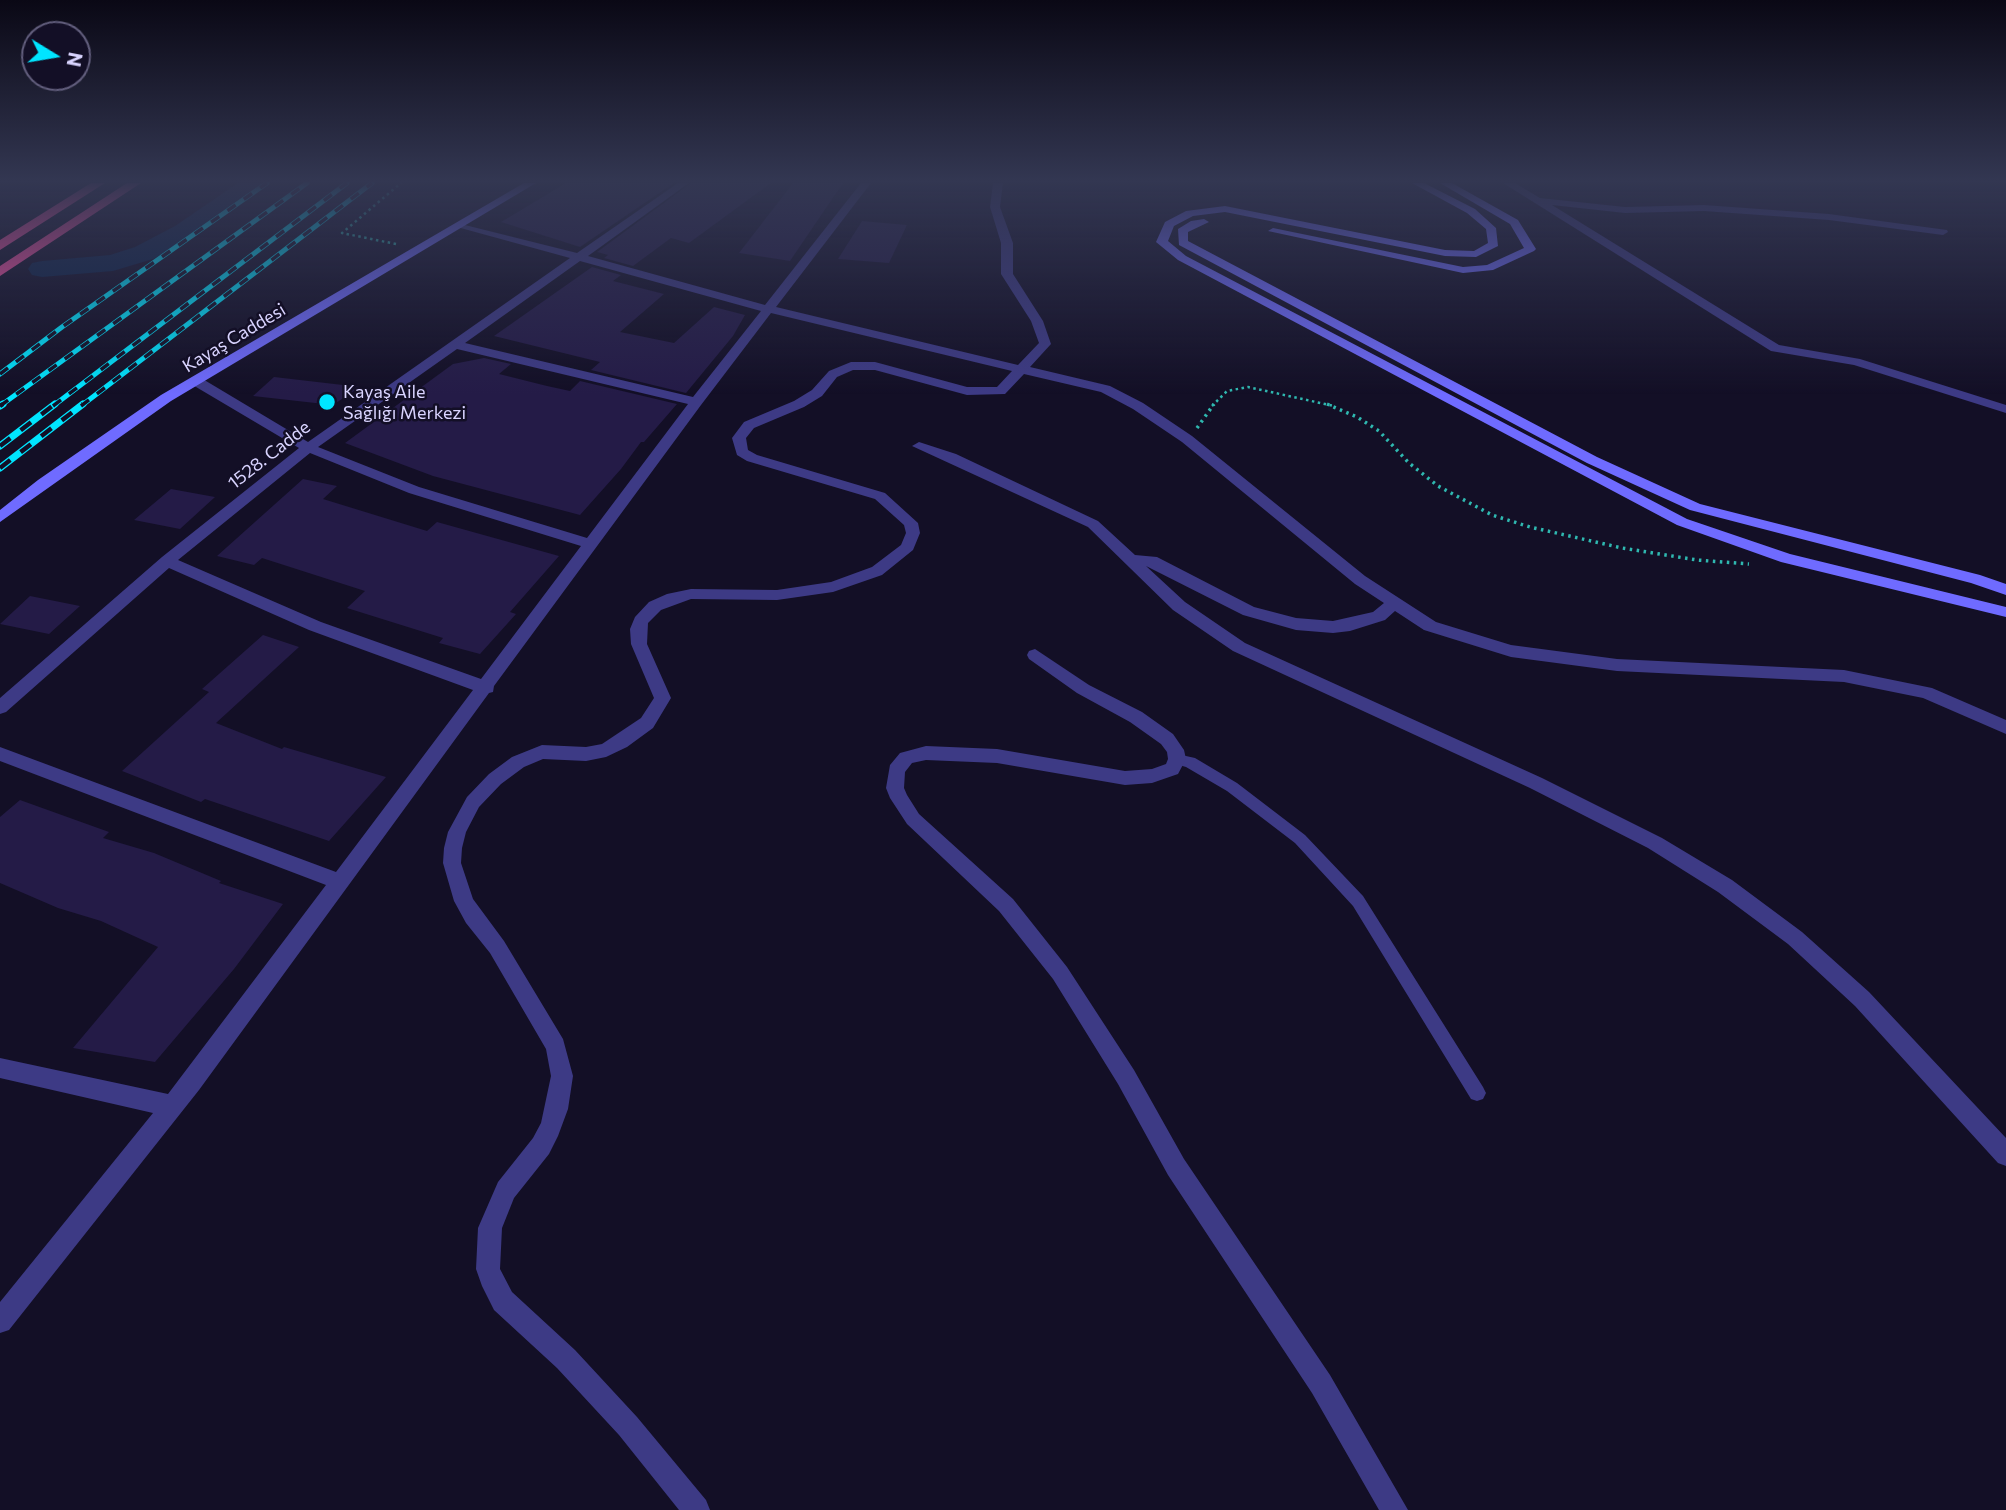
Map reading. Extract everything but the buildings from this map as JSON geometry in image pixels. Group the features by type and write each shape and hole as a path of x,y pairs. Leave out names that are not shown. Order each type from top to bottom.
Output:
{"highway":[{"path":"0,272 28,253"}],"street":[{"name":"Kayaş Caddesi","path":"0,517 43,483 196,381 411,253"},
{"path":"565,253 768,309 1105,389 1138,406 1187,439 1360,580 1430,626 1511,651 1616,665 1844,676 1926,692 2006,727"},
{"name":"1528. Cadde","path":"0,708 167,561 308,448 583,253"},
{"path":"0,1321 172,1106 487,688 696,402 811,253"},
{"path":"696,1510 628,1426 566,1359 503,1301 494,1286 487,1251 490,1228 506,1190 541,1146 550,1128 557,1109 562,1076 556,1046 497,947 464,901 452,863 457,832 483,790 518,762 542,752 586,754 606,750 647,723 663,698 639,644 638,629 641,621 655,606 681,595 777,595 833,587 877,571 908,547 913,533 911,523 880,496 752,458 742,452 738,443 744,429 810,398 833,374 851,366 875,366 977,392 1000,391 1045,344 1037,321 1007,274 1007,253"},
{"path":"1176,253 1682,522 1786,558 2006,612"},
{"path":"1203,253 1592,460 1695,507 1975,579 2006,590"},
{"path":"1383,253 1463,270 1489,268 1520,253"},
{"path":"1459,253 1477,253"},
{"path":"1620,253 1775,348 1856,362 2006,409"},
{"path":"452,344 696,402"},
{"path":"196,381 308,448 414,490 591,544"},
{"path":"919,446 951,457 1081,517 1104,531 1179,606 1238,647 1536,783 1655,844 1725,886 1795,938 1863,999 2006,1155"},
{"path":"1131,559 1152,561 1249,611 1296,624 1324,627 1350,625 1379,616 1395,603"},
{"path":"167,561 315,626 487,688"},
{"path":"1035,655 1167,739 1175,750 1177,760 1172,769 1165,773 1125,778 997,756 926,753 906,758 900,764 895,770 895,788 913,818 1006,905 1060,973 1126,1077 1183,1178 1321,1384 1394,1510"},
{"path":"0,754 340,882"},
{"path":"0,1069 172,1106"}],"lane":[{"path":"1177,760 1190,762 1232,787 1300,839 1358,901 1476,1093"}],"path":[{"path":"1187,439 1209,409 1227,391 1241,387 1263,388 1334,406 1357,416 1379,431 1409,463 1438,486 1475,507 1511,521 1622,548 1697,560 1754,565"}],"waterway":[{"path":"42,269 113,263 143,253"}],"railway":[{"path":"0,374 167,253"},
{"path":"3,404 0,406 210,253"},
{"path":"53,406 254,253"},
{"path":"81,406 280,253"},
{"path":"0,446 55,404"},
{"path":"0,468 83,404"}],"place":[{"name":"Kayaş Aile Sağlığı Merkezi","path":"327,402"}]}
